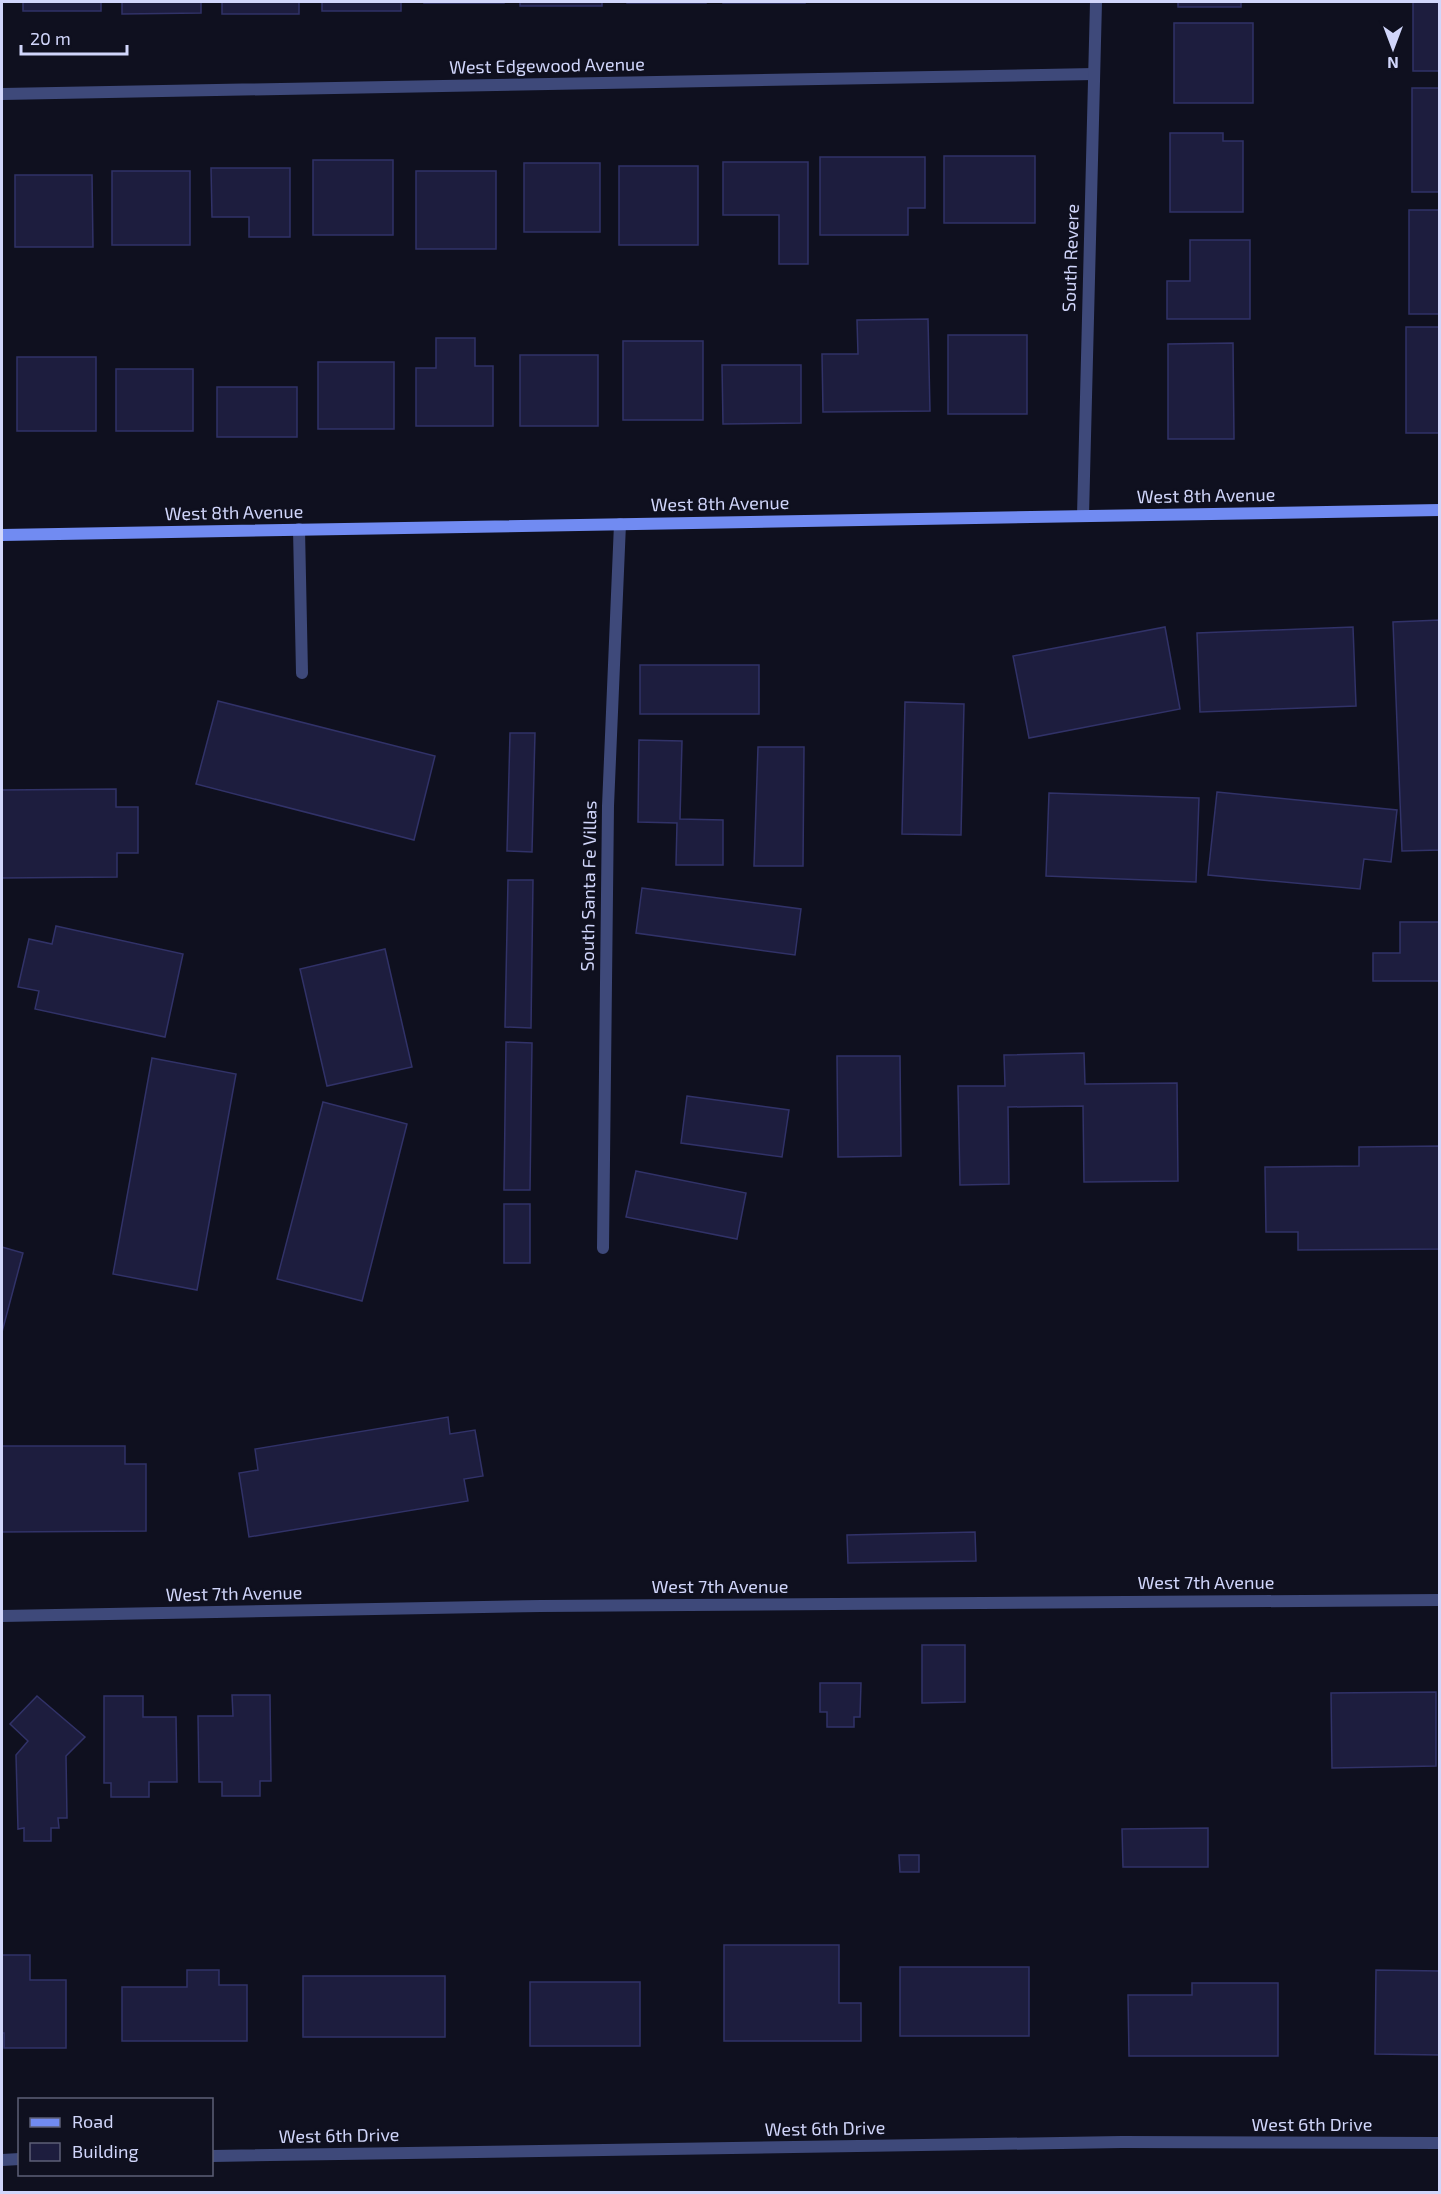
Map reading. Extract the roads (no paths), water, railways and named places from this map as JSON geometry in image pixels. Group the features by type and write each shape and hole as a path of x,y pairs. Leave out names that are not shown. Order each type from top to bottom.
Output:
{"street":[{"name":"South Revere","path":"1083,516 1096,2"},
{"name":"West Edgewood Avenue","path":"2,94 1094,74"},
{"name":"West 8th Avenue","path":"2,535 1440,510"},
{"name":"South Santa Fe Villas","path":"603,1248 608,806 620,524"},
{"path":"299,530 302,673"},
{"name":"West 7th Avenue","path":"2,1616 553,1606 1440,1600"},
{"name":"West 6th Drive","path":"213,2156 1122,2142 1440,2143"},
{"path":"2,2160 18,2159"}]}
